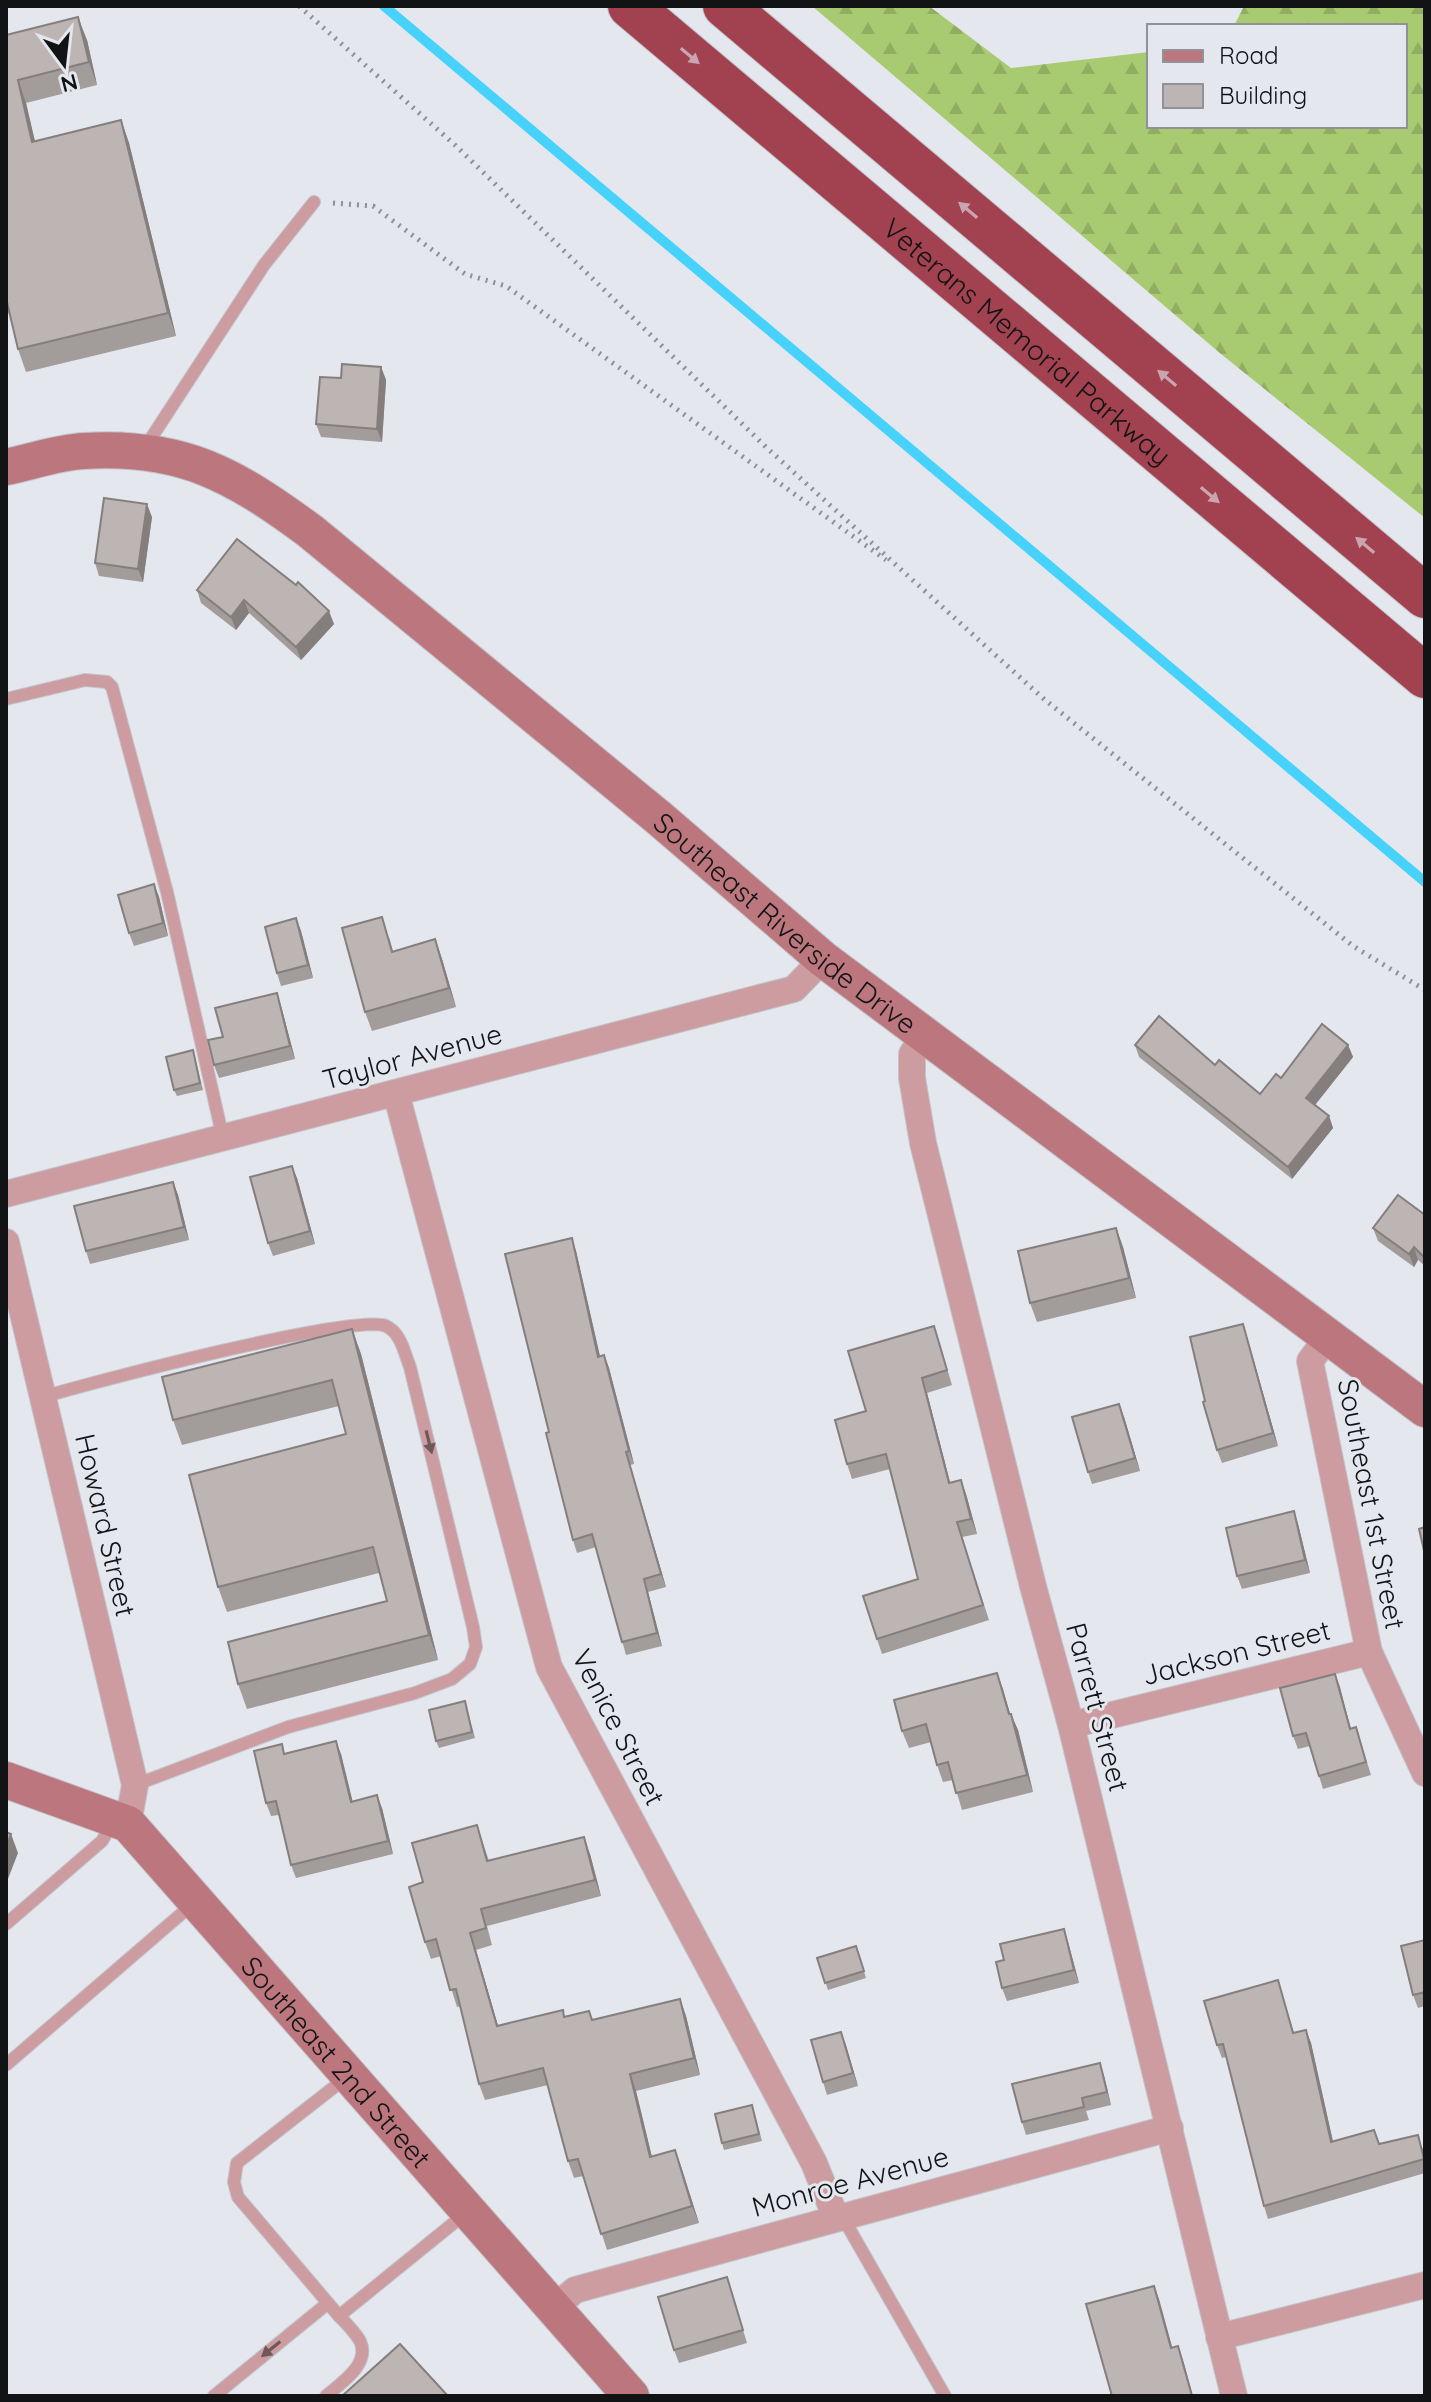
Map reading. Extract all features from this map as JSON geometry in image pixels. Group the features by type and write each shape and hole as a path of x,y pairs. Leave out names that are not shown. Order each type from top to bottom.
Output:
{"highway":[{"name":"Veterans Memorial Parkway","path":"630,6 1425,676"},
{"path":"725,6 1425,596"}],"street":[{"name":"Southeast Riverside Drive","path":"6,467 83,451 142,453 192,461 230,477 264,497 310,531 659,818 823,959 1425,1409"},
{"name":"Taylor Avenue","path":"6,1194 794,989 823,959"},
{"name":"Parrett Street","path":"924,1036 912,1054 912,1078 923,1143 1034,1590 1071,1725 1234,2396"},
{"name":"Venice Street","path":"396,1093 549,1667 814,2163 839,2217"},
{"name":"Howard Street","path":"6,1242 135,1785 121,1821"},
{"name":"Southeast 1st Street","path":"1328,1337 1310,1361 1369,1652 1425,1773"},
{"name":"Jackson Street","path":"1071,1725 1369,1652"},
{"name":"Southeast 2nd Street","path":"6,1780 121,1821 196,1901 631,2396"},
{"name":"Monroe Avenue","path":"554,2308 575,2290 1170,2128"},
{"path":"1219,2337 1425,2285"}],"lane":[{"path":"142,453 264,265 314,202"},
{"path":"6,699 85,680 107,682 112,687 167,892 223,1138"},
{"path":"43,1397 101,1380 335,1328 382,1324 396,1332 410,1367 473,1627 476,1647 470,1664 452,1679 415,1693 288,1727 135,1785"},
{"path":"6,1924 121,1821"},
{"path":"6,2065 196,1901"},
{"path":"326,2396 359,2366 360,2342 238,2197 234,2182 237,2163 349,2076"},
{"path":"339,2316 469,2211"},
{"path":"839,2217 945,2396"},
{"path":"214,2396 328,2303"}],"path":[{"path":"299,6 455,145 767,448 1045,700 1353,946 1425,990"},
{"path":"314,202 373,206 465,274 506,286 907,575"}],"green space":[{"path":"812,6 929,6 1011,68 1147,52 1147,128 1407,128 1407,24 1235,24 1244,6 1425,6 1425,518 1221,354"}],"building":[{"path":"78,17 89,62 18,80 32,142 121,120 168,313 18,349 6,298 6,35"},
{"path":"342,364 381,367 377,429 316,424 320,377 341,378"},
{"path":"104,498 147,504 138,569 95,563"},
{"path":"237,539 296,585 298,582 329,611 296,647 244,600 231,617 197,590"},
{"path":"154,884 163,923 129,933 118,895"},
{"path":"382,917 392,952 435,939 449,988 365,1012 342,928"},
{"path":"296,918 308,965 277,973 265,927"},
{"path":"277,993 290,1046 214,1065 208,1040 223,1037 215,1008"},
{"path":"1159,1016 1215,1065 1219,1060 1260,1094 1276,1074 1281,1078 1322,1024 1348,1045 1306,1098 1329,1116 1288,1167 1135,1045"},
{"path":"193,1050 200,1083 174,1090 166,1057"},
{"path":"292,1166 310,1231 268,1243 250,1177"},
{"path":"173,1182 184,1227 86,1251 74,1206"},
{"path":"1398,1195 1425,1215 1425,1258 1414,1247 1409,1254 1373,1228"},
{"path":"1116,1228 1129,1278 1030,1303 1018,1251"},
{"path":"572,1238 598,1357 604,1355 629,1451 626,1452 661,1574 644,1579 657,1633 622,1642 592,1534 573,1540 505,1254"},
{"path":"1243,1324 1273,1433 1217,1450 1203,1402 1190,1337"},
{"path":"934,1326 947,1370 922,1378 949,1483 961,1480 971,1519 957,1522 983,1605 877,1639 863,1596 918,1579 886,1454 847,1464 835,1420 866,1411 848,1351"},
{"path":"352,1329 429,1635 238,1684 228,1642 387,1601 373,1547 218,1587 189,1475 346,1434 332,1380 173,1420 162,1377"},
{"path":"1119,1404 1135,1458 1088,1472 1072,1417"},
{"path":"1294,1511 1305,1560 1237,1576 1226,1528"},
{"path":"1425,1527 1425,1555 1419,1529"},
{"path":"997,1673 1027,1775 956,1793 948,1762 937,1765 926,1724 902,1731 894,1700"},
{"path":"1335,1674 1350,1729 1356,1727 1366,1762 1319,1776 1306,1733 1293,1736 1280,1688"},
{"path":"465,1701 472,1732 436,1741 429,1710"},
{"path":"336,1741 351,1802 377,1795 388,1841 291,1865 276,1801 266,1803 254,1751 282,1744 284,1754"},
{"path":"477,1825 487,1861 584,1837 595,1880 481,1909 486,1928 470,1933 497,2026 563,2010 564,2017 589,2011 592,2020 680,1999 694,2058 630,2074 650,2157 675,2150 692,2206 601,2234 578,2159 568,2161 543,2068 479,2084 456,1989 450,1990 436,1939 425,1942 409,1887 423,1882 412,1843"},
{"path":"1064,1929 1074,1970 1002,1988 996,1962 1004,1960 1000,1944"},
{"path":"1425,1940 1425,1992 1413,1995 1401,1946"},
{"path":"856,1946 864,1971 825,1983 817,1958"},
{"path":"1278,1980 1293,2033 1306,2030 1331,2142 1374,2130 1379,2144 1418,2135 1424,2159 1264,2206 1223,2044 1217,2045 1204,2001"},
{"path":"841,2032 853,2073 823,2082 811,2040"},
{"path":"1100,2063 1107,2092 1082,2098 1084,2107 1022,2122 1012,2084"},
{"path":"752,2105 759,2134 722,2143 715,2114"},
{"path":"727,2277 743,2330 674,2350 658,2297"},
{"path":"1154,2286 1171,2348 1178,2346 1192,2396 1112,2396 1086,2304"},
{"path":"400,2344 448,2396 342,2396"}],"waterway":[{"path":"384,6 1425,882"}]}
